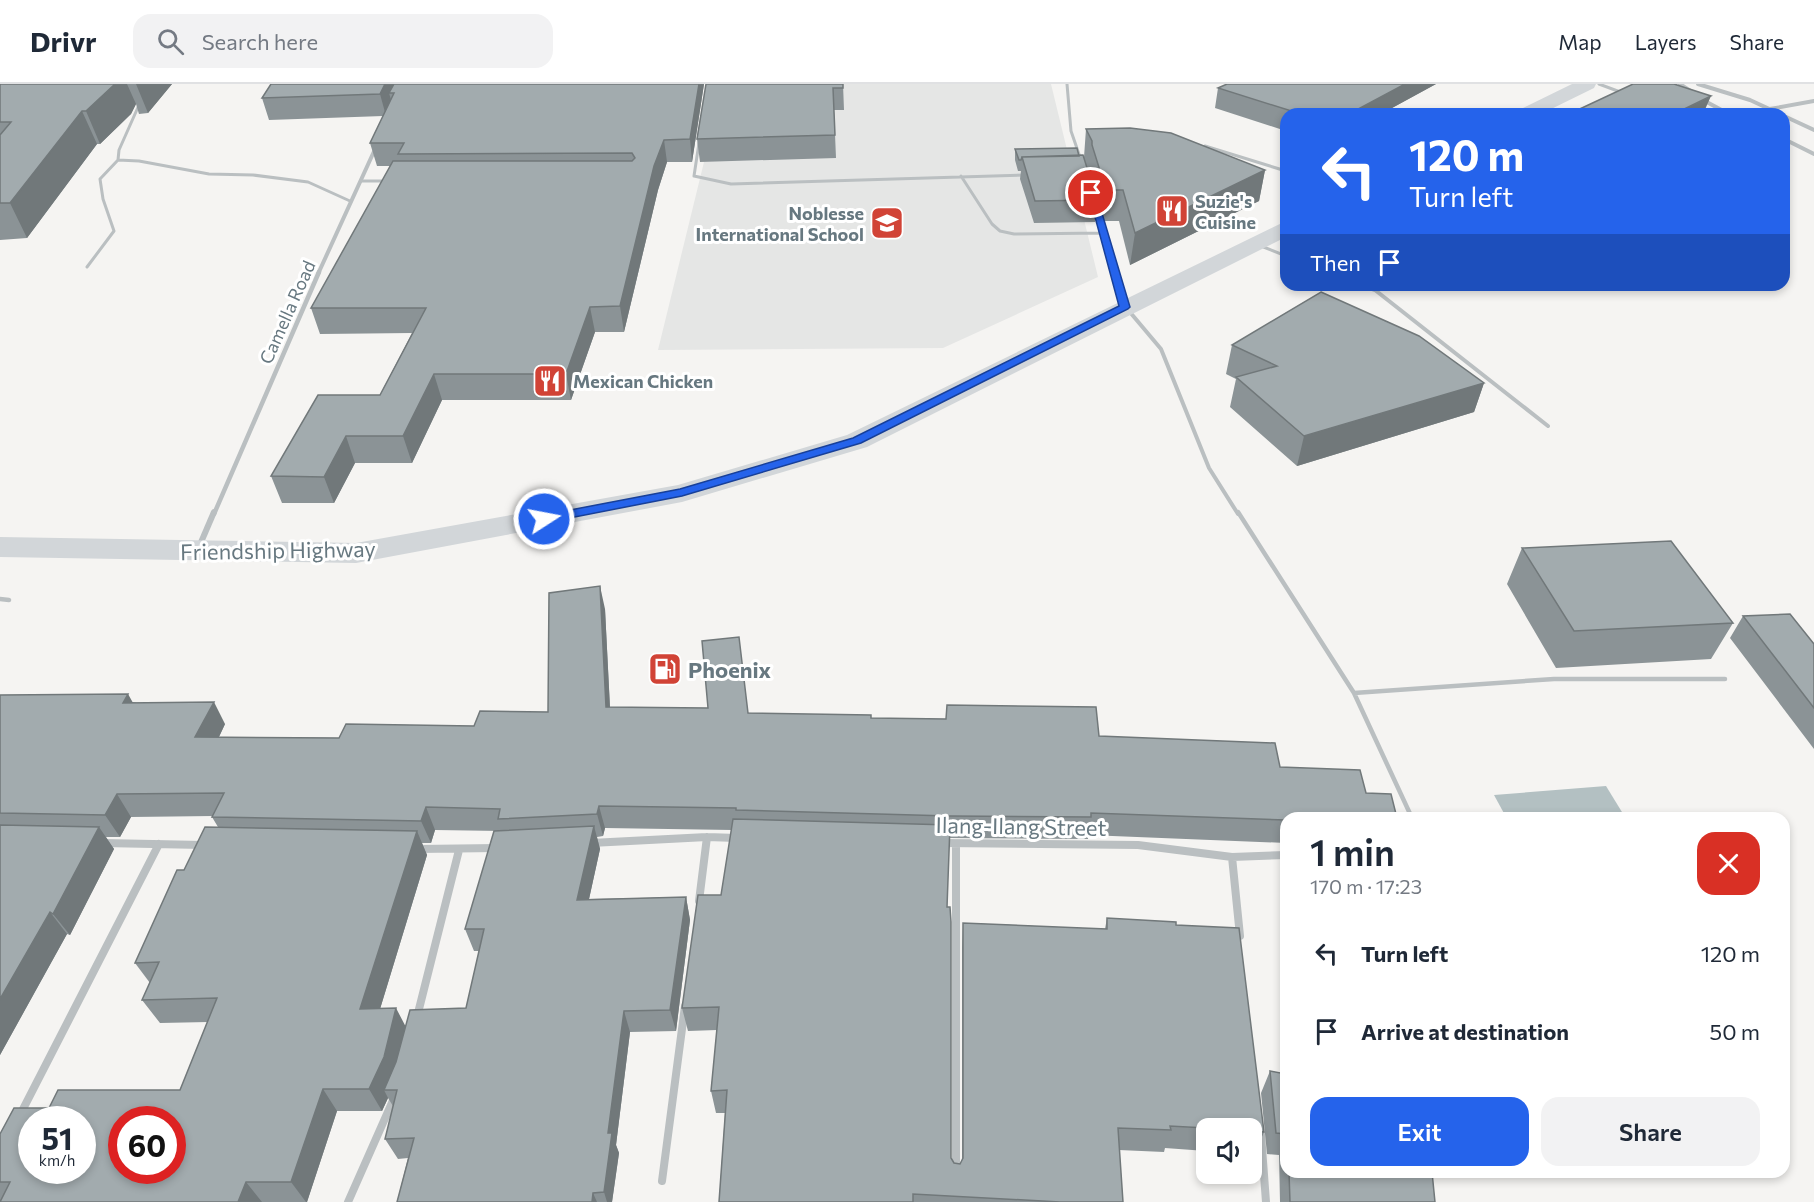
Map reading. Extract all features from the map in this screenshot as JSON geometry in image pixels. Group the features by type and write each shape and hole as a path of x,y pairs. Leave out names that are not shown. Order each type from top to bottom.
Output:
{"main road":[{"path":"1538,108 1587,84"},
{"name":"Friendship Highway","path":"0,547 356,553 682,493 857,441 1280,231"}],"street":[{"path":"1680,84 1719,108"},
{"path":"1698,84 1766,108"},
{"path":"1775,108 1814,101"},
{"path":"1790,119 1814,130"},
{"name":"Camella Road","path":"196,552 350,201 380,138"},
{"path":"1790,142 1814,154"},
{"path":"698,908 707,837"},
{"path":"577,844 707,837 743,838"},
{"path":"91,843 216,845"},
{"name":"Ilang-Ilang Street","path":"933,843 1138,846 1232,856 1280,855"},
{"path":"16,1124 159,844"},
{"path":"956,844 956,1180"},
{"path":"412,849 459,850 506,847"},
{"path":"416,1023 459,850"},
{"path":"1232,856 1241,949"},
{"path":"662,1181 687,991"},
{"path":"348,1202 397,1091"},
{"path":"1262,1156 1266,1202"}],"lane":[{"path":"1067,84 1071,131 1082,163"},
{"path":"1599,84 1632,96"},
{"path":"87,267 114,231 103,199 100,179 118,160 119,150 141,101"},
{"path":"699,143 694,176 731,184 1029,175"},
{"path":"1196,144 1280,169"},
{"path":"118,160 140,161 209,174 253,175 308,182 350,201"},
{"path":"961,176 992,224 1000,231 1014,234 1103,233"},
{"path":"361,181 396,181"},
{"path":"1094,203 1125,307 1161,349 1209,468 1354,693 1409,812"},
{"path":"1256,243 1280,253"},
{"path":"1376,291 1548,426"},
{"path":"0,599 9,600"},
{"path":"1354,693 1554,680 1725,680"}],"shaded area":[{"name":"Noblesse International School","path":"720,84 1051,84 1098,277 943,348 658,350 704,162"},
{"path":"1606,786 1622,812 1503,812 1494,795"}],"building":[{"path":"0,84 115,84 86,111 82,111 10,203 0,203 0,135 11,122 0,122"},
{"path":"271,84 385,84 380,94 262,98"},
{"path":"394,84 699,84 690,139 664,140 654,166 620,306 590,307 566,374 434,374 403,436 346,436 324,477 271,476 318,395 380,395 426,308 311,308 393,161 632,161 635,158 632,153 398,154 404,143 370,143 394,93 389,93"},
{"path":"706,84 843,84 843,88 833,88 835,135 697,139"},
{"path":"1227,84 1405,84 1360,108 1282,108 1218,88"},
{"path":"1633,84 1674,84 1711,96 1686,108 1582,108"},
{"path":"1130,128 1171,133 1265,170 1135,233 1123,190 1106,190 1092,141 1086,129"},
{"path":"1077,148 1079,156 1022,157 1021,160 1015,149"},
{"path":"1083,155 1097,200 1035,201 1022,157"},
{"path":"1321,292 1419,336 1484,383 1304,436 1236,377 1277,366 1232,345"},
{"path":"1671,541 1733,623 1574,631 1522,548"},
{"path":"600,586 606,707 708,708 702,641 739,637 748,713 946,719 947,705 1096,707 1099,736 1275,743 1280,767 1360,770 1366,793 1391,794 1396,812 1280,812 1280,820 1091,813 1091,817 950,816 736,810 736,808 599,806 597,814 498,819 500,809 426,807 421,821 212,817 224,793 117,794 105,815 0,813 0,695 128,694 123,703 214,702 195,737 339,738 346,724 474,726 480,711 548,712 549,593"},
{"path":"1790,614 1814,644 1814,708 1743,616"},
{"path":"733,819 950,825 947,907 950,907 951,922 951,1158 954,1163 960,1164 963,1158 963,923 1107,929 1107,918 1239,928 1264,1132 1262,1132 1262,1118 1196,1118 1196,1127 1170,1126 1171,1130 1118,1128 1123,1202 1060,1202 913,1194 913,1202 719,1202 727,1090 711,1091 719,1007 682,1008 698,895 721,895"},
{"path":"0,825 99,827 53,914 50,912 0,999"},
{"path":"594,826 577,900 686,897 670,1010 624,1011 608,1133 612,1133 604,1192 593,1193 592,1202 397,1202 414,1138 385,1139 397,1090 384,1090 396,1062 410,1010 466,1008 484,929 465,929 494,831"},
{"path":"205,827 417,831 360,1009 396,1008 384,1057 369,1089 323,1089 291,1182 246,1182 238,1202 0,1202 10,1182 0,1182 0,1134 14,1108 18,1108 18,1184 96,1184 96,1106 50,1106 58,1090 180,1090 217,998 142,1000 159,962 135,963 177,870 184,870"},
{"path":"1270,1071 1280,1073 1280,1133 1276,1133"},
{"path":"1289,1178 1433,1178 1435,1202 1290,1202"}],"place":[{"name":"Suzie's Cuisine","path":"1172,211"},
{"name":"Noblesse International School","path":"887,223"},
{"name":"Mexican Chicken","path":"550,381"},
{"name":"Phoenix","path":"665,669"}],"route":[{"path":"544,519 682,493 857,441 1125,307 1091,193"}]}
